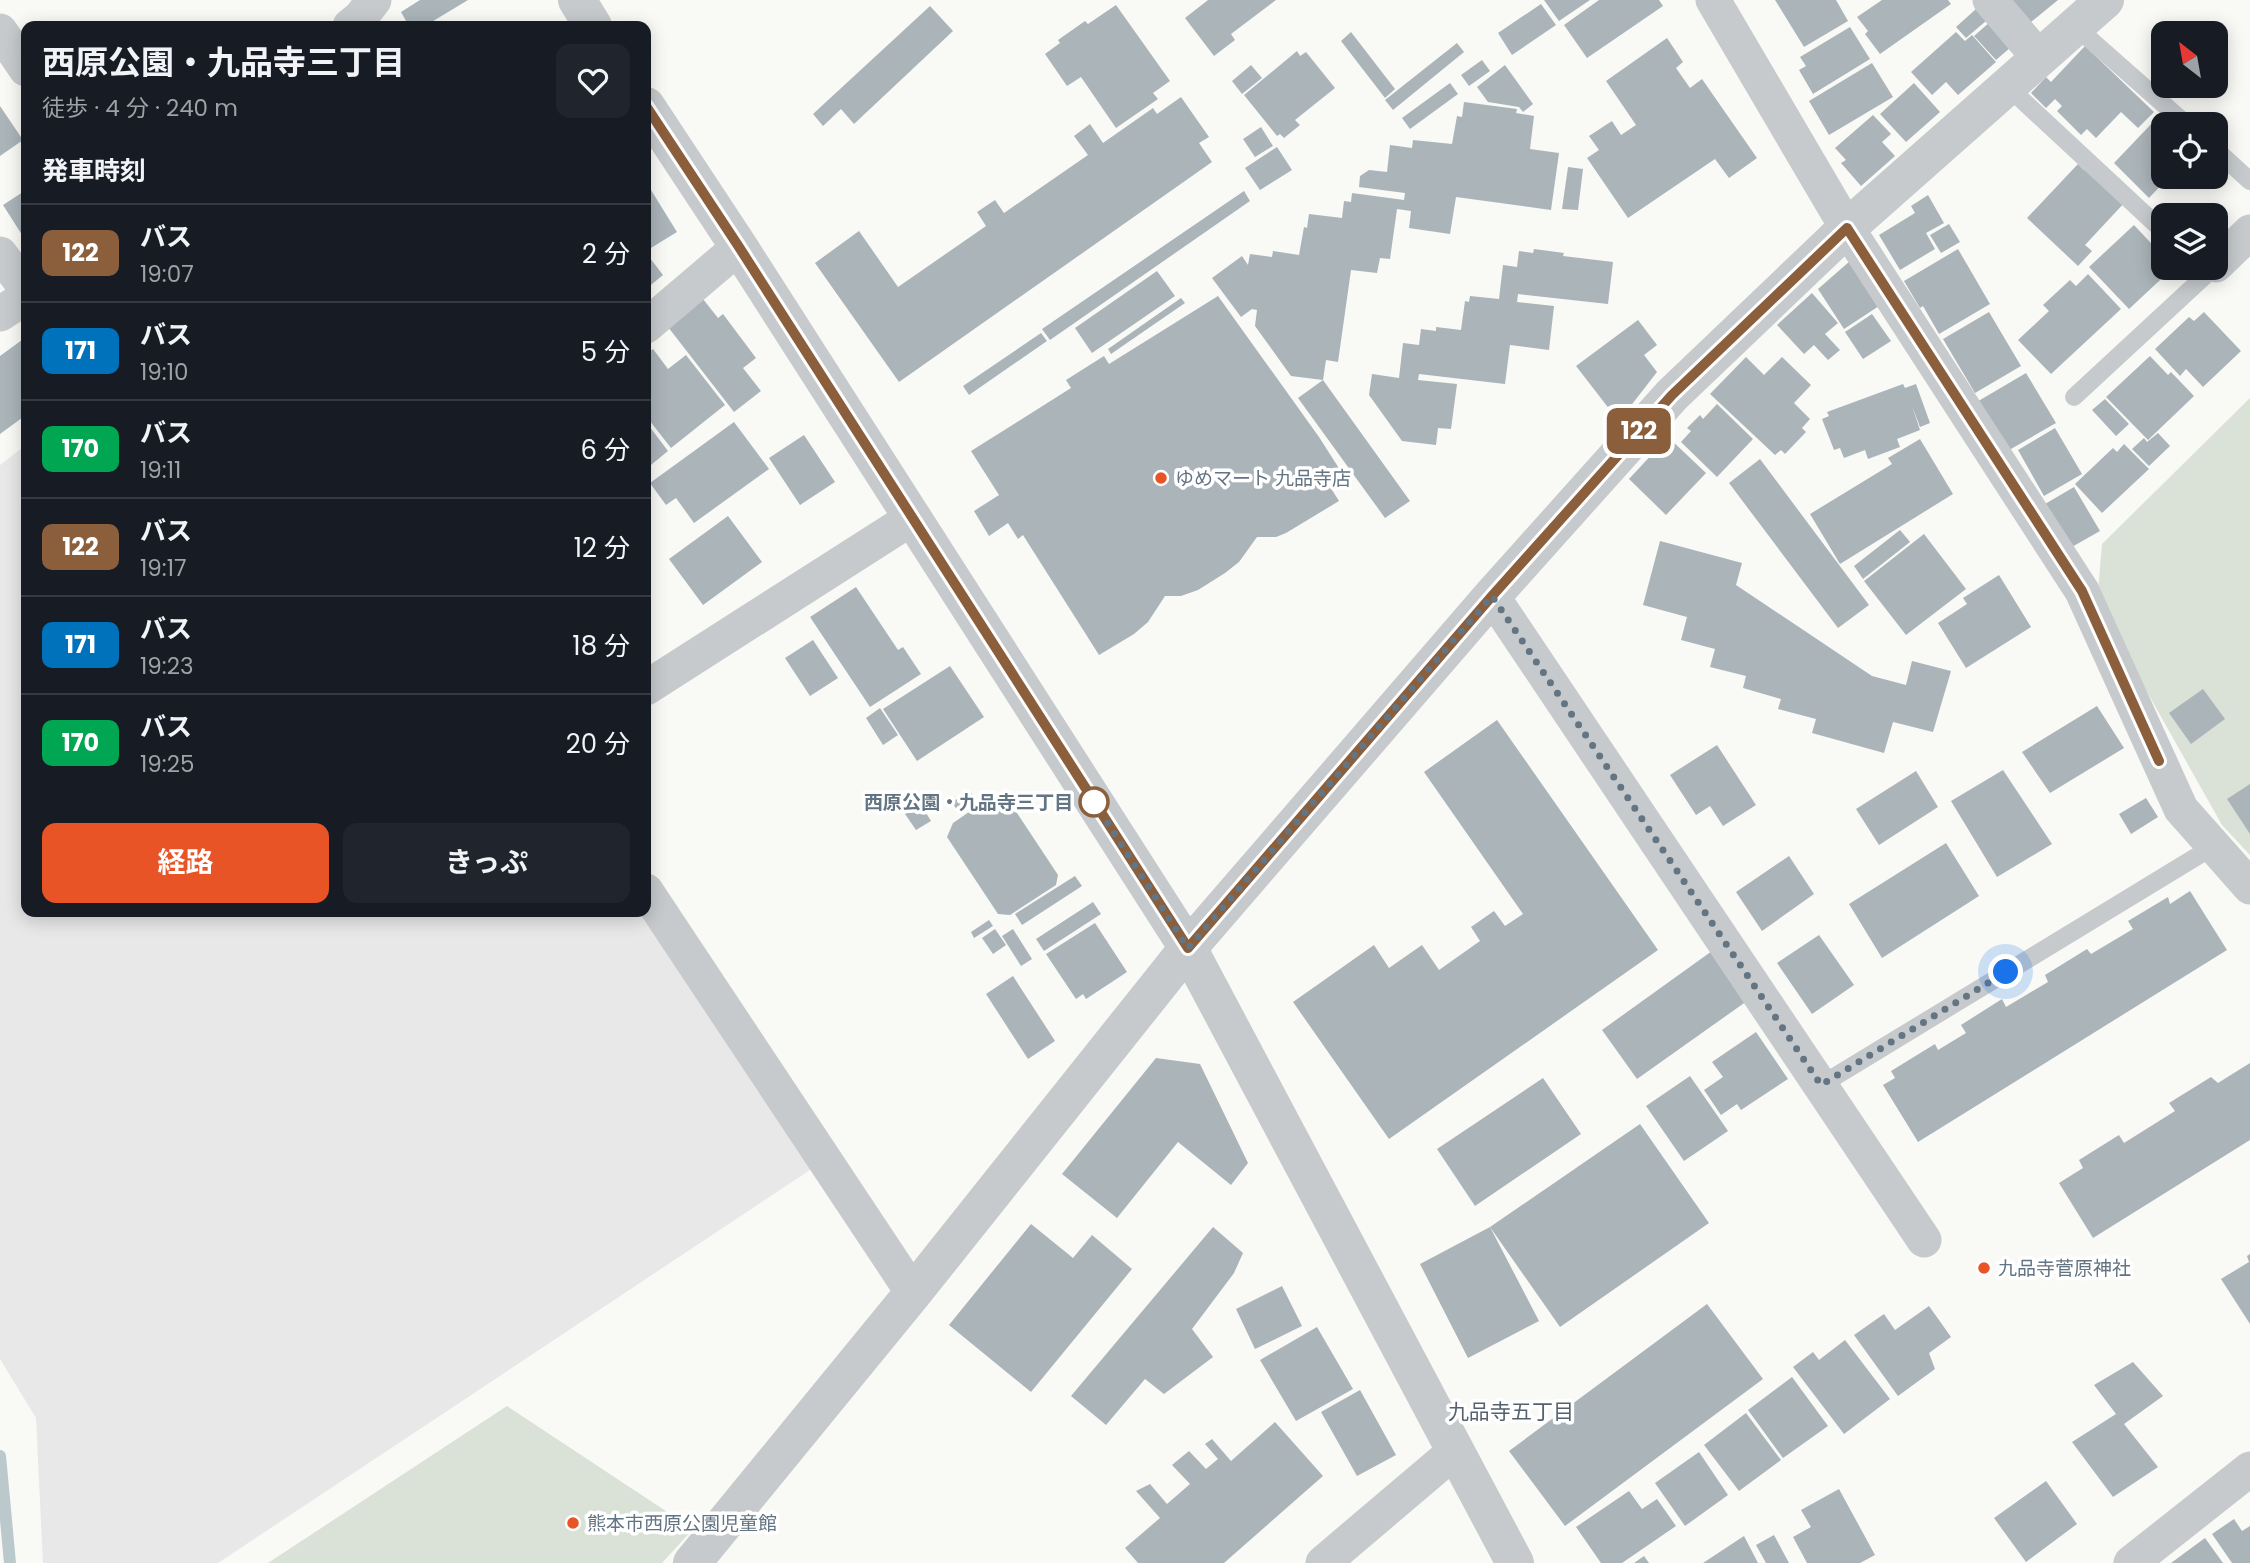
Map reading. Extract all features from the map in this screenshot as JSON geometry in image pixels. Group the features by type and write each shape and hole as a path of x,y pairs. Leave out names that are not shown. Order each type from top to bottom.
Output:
{"street":[{"path":"356,21 374,0"},
{"path":"577,0 590,21"},
{"path":"1713,0 1847,228 2082,591 2180,809 2250,887"},
{"path":"1990,0 2040,59"},
{"path":"692,1563 913,1293 1188,948 1492,596 1672,395 1847,228 2105,0"},
{"path":"0,31 21,62"},
{"path":"651,114 1188,948 1515,1563"},
{"path":"2228,252 2250,232"},
{"path":"651,322 739,247"},
{"path":"0,254 21,281"},
{"path":"0,314 21,300"},
{"path":"651,685 912,518"},
{"path":"1492,596 1924,1240"},
{"path":"651,899 913,1293"},
{"path":"1323,1563 1455,1451"},
{"path":"2131,1563 2250,1469"}],"lane":[{"path":"2076,27 2172,112"},
{"path":"2008,87 2151,220"},
{"path":"2228,161 2250,181"},
{"path":"2074,397 2197,280"},
{"path":"1821,1085 2214,846"}],"shaded area":[{"path":"2250,398 2250,855 2222,825 2097,603 2102,544"},
{"path":"21,449 21,917 645,917 825,1160 218,1563 43,1563 36,1418 0,1359 0,465"},
{"path":"507,1406 693,1529 662,1563 268,1563"}],"building":[{"path":"420,0 468,0 433,21 406,21 401,12"},
{"path":"1208,0 1276,0 1231,34 1235,40 1214,56 1185,18"},
{"path":"1544,0 1590,0 1559,21"},
{"path":"1599,0 1659,0 1663,6 1587,58 1564,25"},
{"path":"1775,0 1836,0 1848,21 1804,47"},
{"path":"1882,0 1948,0 1951,4 1880,54 1865,34 1868,31 1857,17"},
{"path":"2004,0 2058,0 2026,26"},
{"path":"1541,4 1556,25 1512,55 1498,33"},
{"path":"1116,5 1170,81 1153,93 1158,99 1116,128 1081,77 1067,86 1045,54 1060,43 1058,40 1085,21 1088,24"},
{"path":"930,6 953,31 854,124 841,109 823,126 813,114"},
{"path":"1976,9 1986,21 1966,38 1956,27"},
{"path":"1990,22 2011,47 1996,60 1974,36"},
{"path":"1850,27 1870,59 1813,94 1799,70 1806,66 1800,57"},
{"path":"1351,32 1395,89 1385,98 1341,41"},
{"path":"1956,32 1965,41 1972,35 1996,62 1958,95 1946,82 1932,95 1911,72"},
{"path":"1667,38 1683,62 1676,68 1690,88 1702,79 1757,158 1729,178 1715,159 1628,218 1587,158 1599,150 1589,136 1612,121 1621,135 1636,125 1606,81"},
{"path":"1457,43 1464,52 1393,110 1385,100"},
{"path":"2085,46 2154,112 2151,112 2138,128 2121,112 2096,138 2087,129 2081,135 2057,111 2062,106 2055,99 2046,108 2031,93 2046,77 2051,82"},
{"path":"1297,51 1300,56 1306,52 1335,88 1295,120 1300,125 1284,138 1280,134 1277,136 1244,95"},
{"path":"1482,60 1490,71 1469,86 1461,75"},
{"path":"1872,63 1893,97 1829,135 1809,101"},
{"path":"1251,65 1262,78 1242,94 1232,81"},
{"path":"1505,65 1533,104 1523,112 1519,107 1488,102 1477,87"},
{"path":"1450,83 1458,94 1410,129 1402,118"},
{"path":"1914,83 1940,112 1906,142 1880,114"},
{"path":"1181,97 1209,137 1199,143 1212,162 899,382 815,263 859,231 898,287 986,226 977,212 995,200 1004,213 1088,155 1074,136 1090,124 1103,143 1153,108 1157,114"},
{"path":"1464,102 1517,109 1516,113 1534,116 1530,149 1559,153 1551,210 1456,197 1450,234 1409,228 1411,211 1397,209 1390,259 1380,258 1377,273 1351,270 1338,362 1326,360 1323,380 1291,376 1255,326 1257,310 1252,309 1241,317 1212,278 1242,256 1248,265 1250,254 1272,257 1273,251 1299,255 1309,214 1342,218 1344,201 1351,202 1352,193 1404,200 1405,193 1359,187 1360,176 1369,170 1387,172 1390,145 1412,148 1413,140 1452,144 1457,116 1462,117"},
{"path":"0,106 21,137 21,141 0,156"},
{"path":"1873,115 1891,134 1882,142 1895,156 1861,186 1841,163 1846,160 1835,148"},
{"path":"2151,124 2151,189 2158,189 2149,198 2114,163"},
{"path":"1261,127 1273,146 1255,157 1243,139"},
{"path":"1277,147 1292,170 1260,190 1245,168"},
{"path":"2078,164 2084,170 2088,165 2126,201 2085,245 2092,251 2078,266 2027,218"},
{"path":"1568,167 1583,169 1578,210 1562,209"},
{"path":"651,190 677,232 651,248"},
{"path":"1244,191 1250,201 1050,340 1042,329"},
{"path":"21,193 21,233 3,205"},
{"path":"1928,195 1944,223 1926,233 1935,249 1900,270 1879,235 1915,213 1911,206"},
{"path":"1949,224 1960,242 1941,253 1930,235"},
{"path":"2134,225 2151,243 2151,280 2160,280 2129,309 2089,267"},
{"path":"1534,249 1564,253 1563,256 1613,262 1608,304 1518,294 1517,302 1554,306 1549,350 1510,345 1505,384 1419,374 1418,380 1457,384 1451,429 1438,428 1436,445 1402,441 1369,395 1372,374 1399,378 1403,343 1419,345 1421,329 1436,331 1436,327 1461,330 1465,301 1469,302 1470,296 1499,299 1503,265 1517,267 1519,251 1533,253"},
{"path":"1958,249 1990,304 1939,334 1904,281"},
{"path":"651,259 663,275 651,285"},
{"path":"1850,261 1879,306 1844,329 1818,289"},
{"path":"1157,271 1175,296 1092,353 1075,328"},
{"path":"2088,274 2121,309 2051,374 2018,340 2049,311 2043,305 2070,280 2076,286"},
{"path":"1812,293 1838,323 1825,334 1840,350 1828,360 1814,345 1804,354 1777,325"},
{"name":"ゆめマート 九品寺店","path":"1218,296 1342,473 1327,482 1339,501 1286,533 1276,537 1257,537 1239,562 1198,590 1181,596 1165,596 1148,622 1134,634 1099,655 1023,535 1018,539 1008,523 989,536 974,511 999,495 971,451 1071,388 1066,380 1104,356 1109,364"},
{"path":"1181,298 1185,303 1111,354 1108,349"},
{"path":"703,299 718,318 723,314 756,358 743,368 761,391 734,412 668,327"},
{"path":"1989,312 2021,366 1975,393 1943,339"},
{"path":"2204,312 2241,351 2203,387 2186,369 2180,376 2155,349 2189,317 2194,321"},
{"path":"1872,314 1891,341 1863,359 1845,332"},
{"path":"1638,320 1657,345 1644,355 1657,372 1626,412 1617,419 1576,366"},
{"path":"1041,333 1047,341 969,395 963,386"},
{"path":"21,341 21,419 0,434 0,356"},
{"path":"653,349 668,369 686,355 725,405 671,448 651,422"},
{"path":"2150,356 2168,375 2171,372 2194,396 2148,440 2106,397"},
{"path":"1746,357 1764,375 1782,357 1811,385 1794,403 1810,419 1802,428 1806,432 1785,454 1781,450 1775,455 1710,394"},
{"path":"2026,373 2056,423 2004,453 1975,403"},
{"path":"1323,380 1410,501 1385,518 1298,398"},
{"path":"1903,384 1905,388 1916,384 1930,423 1920,427 1912,406 1920,430 1897,439 1900,447 1868,459 1865,450 1844,458 1840,448 1834,450 1822,419 1829,416 1827,412"},
{"path":"2105,399 2129,424 2116,436 2092,410"},
{"path":"1717,404 1753,439 1717,477 1681,442 1691,431 1687,428 1700,415 1703,419"},
{"path":"734,422 769,469 694,523 676,498 666,505 651,482"},
{"path":"2055,428 2082,474 2044,496 2018,450"},
{"path":"651,429 668,451 651,465"},
{"path":"2158,433 2170,446 2149,466 2132,449 2144,438 2147,442"},
{"path":"804,435 835,482 800,505 769,458"},
{"path":"1668,437 1706,473 1666,515 1629,479"},
{"path":"1920,439 1953,494 1840,564 1810,514 1892,464 1888,458"},
{"path":"2124,444 2149,469 2102,513 2075,484 2113,448 2117,452"},
{"path":"1760,459 1869,605 1838,628 1729,483"},
{"path":"2074,487 2100,531 2070,548 2045,504"},
{"path":"728,516 762,562 703,605 669,559"},
{"path":"1900,530 1910,542 1863,579 1854,566"},
{"path":"1924,534 1966,589 1906,635 1864,581"},
{"path":"1660,541 1742,563 1736,585 1872,676 1906,685 1912,661 1951,671 1933,732 1893,722 1884,753 1812,733 1816,719 1778,709 1781,699 1743,688 1746,676 1710,667 1715,649 1681,640 1687,617 1643,605"},
{"path":"1999,575 2031,627 1966,668 1938,623 1967,604 1963,598"},
{"path":"856,587 898,650 903,647 921,674 870,707 810,617"},
{"path":"813,640 838,678 810,696 785,658"},
{"path":"950,666 984,717 917,761 883,709"},
{"path":"2203,689 2225,719 2191,744 2169,713"},
{"path":"2097,706 2124,748 2050,793 2022,752"},
{"path":"880,708 898,735 883,745 866,718"},
{"path":"1497,720 1658,950 1389,1139 1293,1002 1374,945 1389,968 1422,945 1439,970 1480,941 1471,927 1494,911 1505,926 1523,914 1424,772"},
{"path":"1717,745 1756,805 1723,826 1710,806 1696,815 1670,775"},
{"path":"2003,770 2052,844 1997,877 1951,801"},
{"path":"1916,771 1938,807 1879,845 1856,809"},
{"path":"2250,784 2250,834 2227,799"},
{"path":"970,791 978,804 960,815 952,802"},
{"path":"2146,798 2158,817 2131,834 2119,814"},
{"path":"988,799 997,813 1004,808 1015,810 1058,875 1056,885 1010,915 998,914 947,837 953,823"},
{"path":"920,803 931,821 916,830 905,814"},
{"path":"1946,843 1979,896 1882,958 1849,904"},
{"path":"1789,856 1814,894 1762,931 1736,892"},
{"path":"1075,876 1082,886 1022,925 1015,914"},
{"path":"2190,891 2227,950 1918,1142 1883,1085 1895,1078 1891,1071 1935,1044 1938,1050 1966,1033 1961,1025 2002,999 2006,1007 2048,982 2045,975 2087,949 2091,954 2133,929 2128,921 2168,897 2170,904"},
{"path":"1093,902 1101,914 1044,951 1036,939"},
{"path":"989,920 993,926 974,938 971,932"},
{"path":"1095,923 1127,972 1086,999 1083,994 1076,999 1046,954"},
{"path":"995,929 1006,945 993,954 982,938"},
{"path":"1013,929 1032,959 1021,966 1002,936"},
{"path":"1819,935 1854,985 1812,1014 1777,963"},
{"path":"1712,951 1747,1001 1637,1079 1602,1030"},
{"path":"1013,976 1055,1041 1028,1059 986,994"},
{"path":"1756,1032 1788,1079 1741,1110 1737,1104 1721,1115 1704,1090 1723,1077 1712,1062"},
{"path":"1156,1058 1200,1064 1248,1163 1231,1185 1178,1142 1117,1218 1062,1174"},
{"path":"2250,1063 2250,1140 2093,1238 2059,1183 2083,1168 2079,1160 2119,1135 2124,1143 2175,1111 2169,1103 2211,1077 2218,1083"},
{"path":"1690,1076 1728,1131 1684,1161 1646,1106"},
{"path":"1543,1078 1581,1134 1475,1206 1437,1149"},
{"path":"1640,1124 1709,1223 1560,1327 1490,1227"},
{"path":"1031,1224 1073,1258 1092,1235 1132,1269 1031,1392 949,1325"},
{"path":"1213,1227 1243,1253 1234,1273 1192,1329 1213,1357 1164,1394 1145,1379 1106,1425 1071,1396"},
{"path":"1490,1227 1539,1321 1468,1358 1420,1264"},
{"path":"2250,1254 2250,1324 2221,1279 2249,1262 2247,1256"},
{"path":"1282,1286 1302,1326 1255,1349 1236,1309"},
{"path":"1707,1304 1763,1379 1565,1526 1509,1451"},
{"path":"1929,1306 1951,1337 1929,1353 1935,1369 1898,1396 1854,1335 1884,1314 1895,1330"},
{"path":"1317,1327 1353,1389 1296,1421 1260,1360"},
{"path":"1845,1340 1890,1399 1844,1434 1793,1367 1813,1352 1819,1360"},
{"path":"2133,1362 2163,1396 2124,1424 2158,1467 2113,1497 2072,1442 2116,1414 2094,1385"},
{"path":"1792,1377 1828,1426 1783,1458 1748,1410"},
{"path":"1360,1390 1396,1455 1357,1476 1321,1412"},
{"path":"1746,1413 1781,1460 1739,1491 1704,1445"},
{"path":"1275,1422 1323,1476 1224,1563 1138,1563 1125,1548 1160,1518 1136,1491 1150,1484 1167,1504 1190,1484 1172,1465 1189,1451 1206,1469 1218,1459 1205,1444 1212,1439 1231,1461"},
{"path":"1699,1452 1728,1495 1685,1526 1655,1483"},
{"path":"2046,1481 2077,1524 2026,1562 1994,1518"},
{"path":"1839,1489 1875,1555 1860,1563 1807,1563 1793,1537 1811,1527 1801,1510"},
{"path":"1629,1491 1642,1509 1657,1499 1676,1526 1622,1563 1601,1563 1576,1527"},
{"path":"2234,1519 2242,1531 2250,1526 2250,1563 2232,1563 2212,1534"},
{"path":"1774,1535 1789,1563 1766,1563 1756,1545"},
{"path":"1744,1536 1758,1563 1703,1563"},
{"path":"2205,1538 2223,1563 2171,1563"},
{"path":"1644,1556 1649,1563 1634,1563"}],"waterway":[{"path":"0,1456 10,1563"}],"bus line":[{"name":"122","path":"651,114 1188,948 1492,596 1672,395 1847,228 2082,591 2159,761"}],"place":[{"name":"ゆめマート 九品寺店","path":"1161,478"},
{"name":"西原公園・九品寺三丁目","path":"1094,802"},
{"name":"九品寺菅原神社","path":"1984,1268"},
{"name":"熊本市西原公園児童館","path":"573,1523"}],"district":[{"name":"九品寺五丁目","path":"1511,1412"}],"route":[{"path":"1094,802 1188,948 1492,596 1821,1085 2006,972"}]}
